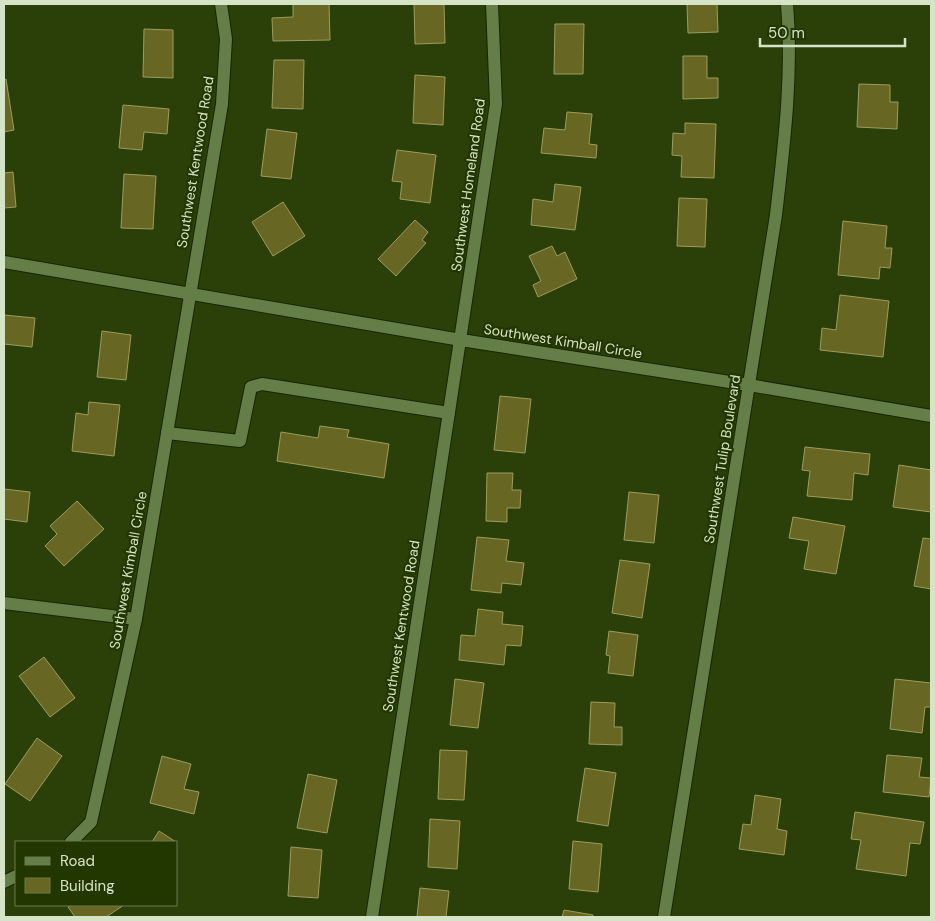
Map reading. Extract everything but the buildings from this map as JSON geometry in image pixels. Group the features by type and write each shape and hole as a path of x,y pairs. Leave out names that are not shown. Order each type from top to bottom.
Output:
{"street":[{"name":"Southwest Kentwood Road","path":"190,294 222,104 226,39 220,4"},
{"name":"Southwest Homeland Road","path":"460,340 496,104 492,4"},
{"name":"Southwest Tulip Boulevard","path":"664,917 776,215 788,116 790,37 787,4"},
{"name":"Southwest Kimball Circle","path":"4,262 460,340 749,385 931,416"},
{"name":"Southwest Kimball Circle","path":"72,841 91,822 136,619 190,294"},
{"name":"Southwest Kentwood Road","path":"372,917 460,340"},
{"path":"167,433 240,441 251,387 262,384 449,413"},
{"path":"4,603 136,619"}]}
